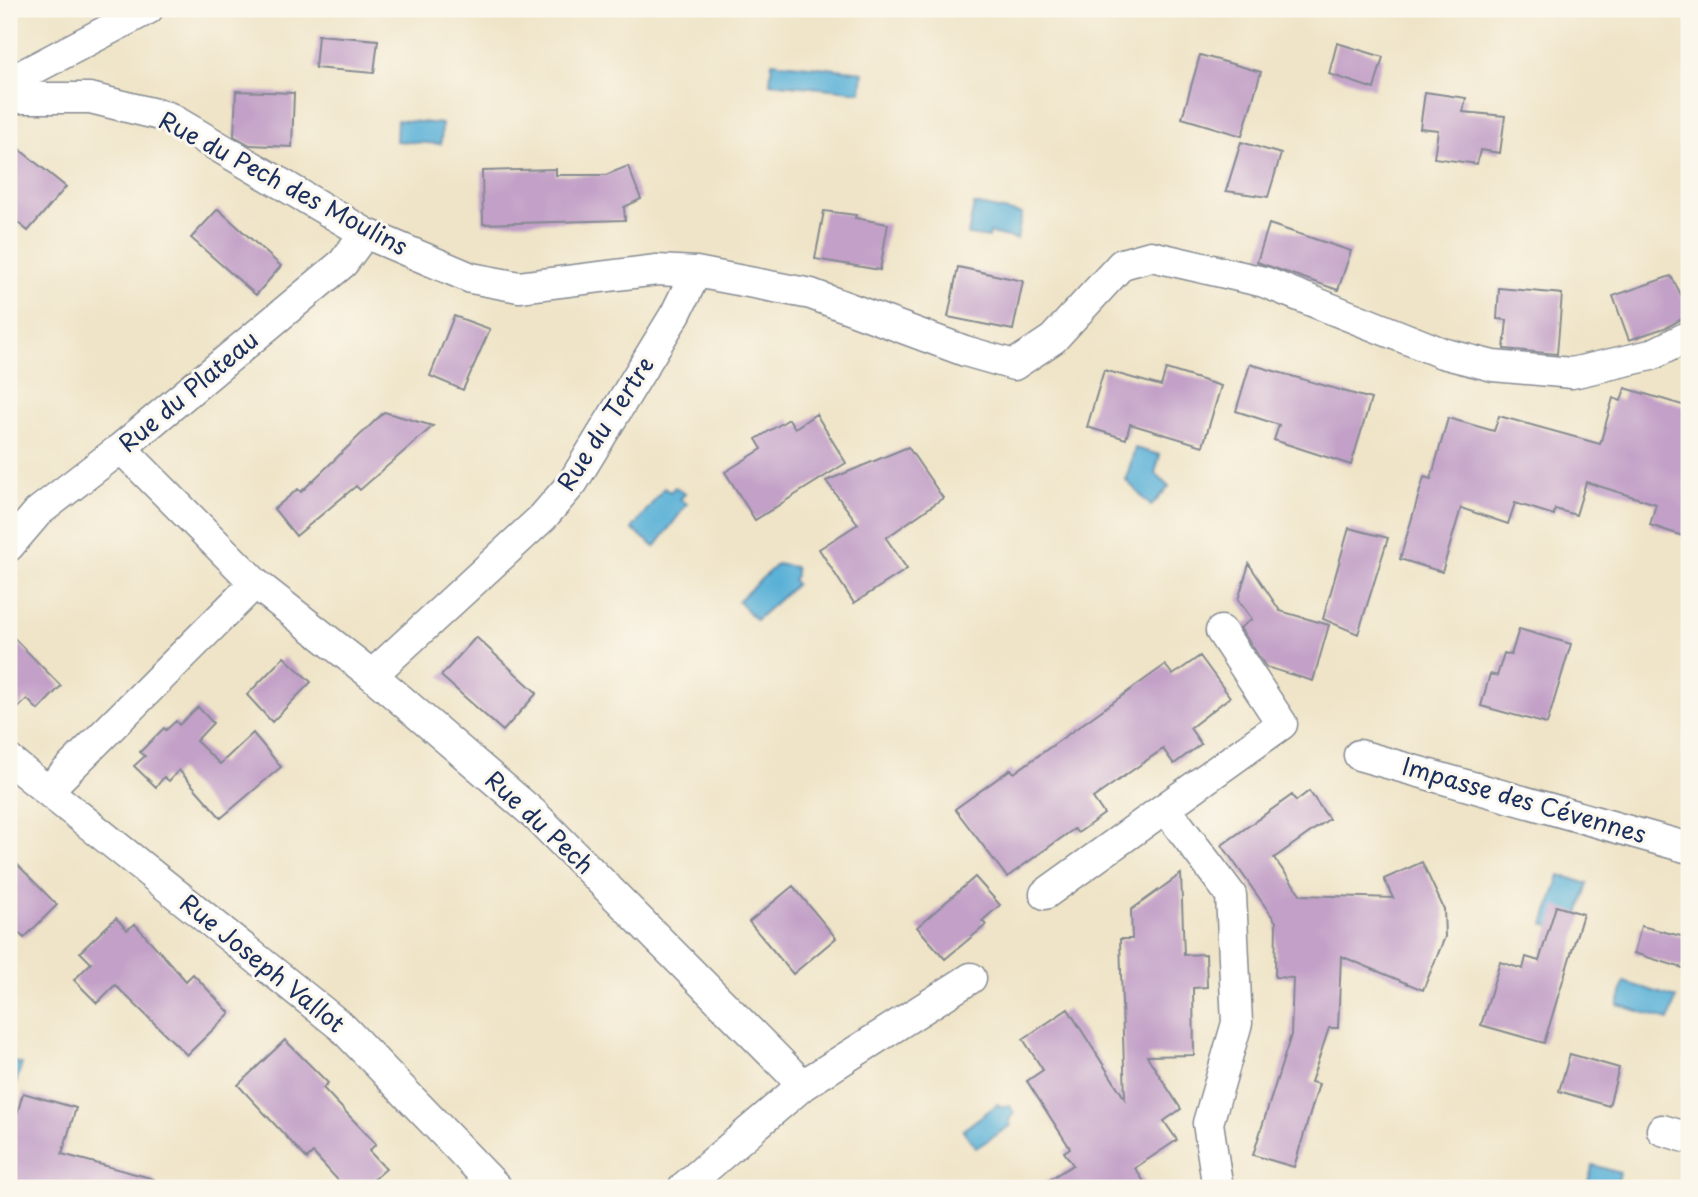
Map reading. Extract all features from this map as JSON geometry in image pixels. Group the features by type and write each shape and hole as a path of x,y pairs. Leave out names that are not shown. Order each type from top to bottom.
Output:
{"street":[{"path":"9,82 148,9"},
{"name":"Rue du Pech des Moulins","path":"9,98 90,98 168,117 365,233 471,278 519,287 657,270 696,272 811,294 965,351 1014,365 1053,339 1122,264 1151,256 1264,282 1443,353 1493,366 1572,373 1651,355 1689,336"},
{"name":"Rue du Plateau","path":"9,546 38,512 121,448 343,263 365,233"},
{"name":"Rue du Tertre","path":"372,675 543,517 573,482 676,313 696,272"},
{"name":"Rue du Pech","path":"121,448 255,583 372,675 534,814 803,1085"},
{"path":"48,790 255,583"},
{"path":"1045,894 1282,724 1221,631"},
{"name":"Impasse des Cévennes","path":"1359,754 1689,848"},
{"name":"Rue Joseph Vallot","path":"9,760 342,1027 497,1188"},
{"path":"1166,808 1231,895 1237,1023 1208,1123 1215,1187"},
{"path":"683,1188 803,1085 971,978"}],"water":[{"path":"772,62 863,72 861,92 770,83"},
{"path":"397,120 442,124 441,144 396,141"},
{"path":"974,204 1022,214 1017,239 990,233 989,238 968,235"},
{"path":"1135,448 1160,455 1155,473 1169,487 1151,506 1126,480"},
{"path":"675,487 685,494 680,499 687,504 655,547 632,529 664,488 670,492"},
{"path":"777,564 795,567 796,575 793,580 796,584 756,620 738,601"},
{"path":"1560,875 1588,884 1573,933 1544,924"},
{"path":"1624,982 1676,998 1669,1020 1618,1005"},
{"path":"9,1052 12,1053 10,1061 22,1064 16,1082 9,1086"},
{"path":"998,1104 1000,1107 1010,1106 1014,1113 1009,1120 1011,1125 976,1148 963,1130"},
{"path":"1593,1165 1620,1173 1616,1188 1586,1188"}],"building":[{"path":"318,35 378,40 374,73 315,68"},
{"path":"1337,43 1383,57 1374,89 1329,74"},
{"path":"1200,55 1261,72 1242,136 1182,118"},
{"path":"236,91 294,93 292,147 250,145 234,136"},
{"path":"1425,92 1466,98 1463,112 1505,116 1500,153 1480,150 1477,164 1434,158 1438,130 1420,128"},
{"path":"9,141 66,187 28,231 9,215"},
{"path":"1241,142 1281,154 1268,197 1226,191"},
{"path":"628,166 641,199 624,207 625,220 483,224 482,171 556,169 556,175 606,175"},
{"path":"218,209 281,266 256,295 191,238"},
{"path":"824,211 856,215 855,218 888,224 880,270 815,259"},
{"path":"1269,224 1351,251 1338,290 1257,262"},
{"path":"958,267 1023,281 1013,330 948,317"},
{"path":"1671,276 1689,309 1689,315 1667,327 1629,340 1613,296"},
{"path":"1499,288 1562,294 1557,354 1504,349 1507,320 1497,319"},
{"path":"454,316 490,329 463,390 430,376"},
{"path":"1250,364 1371,399 1351,465 1274,440 1279,425 1236,411"},
{"path":"1166,369 1221,386 1203,446 1130,424 1126,439 1087,427 1104,370 1161,386"},
{"path":"1625,388 1689,407 1689,538 1650,525 1656,504 1586,482 1576,515 1555,509 1554,515 1515,503 1508,524 1461,508 1442,572 1400,559 1424,477 1431,479 1448,418 1494,431 1499,416 1600,444 1613,398 1621,401"},
{"path":"384,412 433,426 360,490 356,486 296,536 274,509 298,489 301,492"},
{"path":"816,414 846,463 755,520 725,472 762,449 756,439 789,419 795,428"},
{"path":"908,447 943,498 886,538 907,569 854,603 819,549 858,524 826,481"},
{"path":"1349,528 1388,538 1358,634 1323,619"},
{"path":"1249,564 1280,611 1329,625 1313,681 1266,667 1240,628 1252,619 1238,600"},
{"path":"1519,629 1571,644 1547,724 1481,706 1490,674 1497,676 1504,653 1511,655"},
{"path":"9,633 61,686 38,710 27,699 9,717"},
{"path":"476,637 537,693 503,731 441,676"},
{"path":"1200,656 1230,697 1190,728 1201,744 1174,764 1163,749 1093,798 1104,814 1078,833 1074,829 1007,877 955,809 1011,769 1014,773 1165,665 1173,675"},
{"path":"284,657 311,682 272,722 247,695"},
{"path":"198,707 213,723 196,741 220,764 253,733 281,767 221,818 179,770 169,781 164,777 156,787 134,766 145,756 140,752 164,728 166,730 176,721 179,725"},
{"path":"1309,791 1329,819 1274,858 1301,895 1393,898 1384,879 1422,862 1444,909 1445,937 1423,990 1341,956 1338,1028 1329,1028 1311,1082 1319,1084 1294,1167 1253,1155 1291,1035 1293,978 1275,977 1276,922 1222,845 1292,795 1296,801"},
{"path":"9,856 57,905 24,938 9,924"},
{"path":"1181,874 1184,955 1206,954 1207,987 1193,988 1194,1055 1147,1056 1181,1109 1164,1121 1177,1140 1135,1168 1148,1188 1035,1188 1073,1165 1064,1152 1070,1148 1027,1081 1043,1070 1023,1039 1068,1009 1125,1099 1120,939 1132,939 1131,910"},
{"path":"975,877 1000,905 982,921 986,925 945,959 917,927"},
{"path":"793,886 836,938 793,974 749,922"},
{"path":"1556,906 1583,914 1544,1043 1481,1025 1500,962 1523,969 1526,957 1539,961"},
{"path":"116,918 127,930 135,924 186,981 193,974 230,1013 187,1055 115,985 97,1003 74,980 91,963 80,952"},
{"path":"1641,926 1689,938 1689,970 1634,953"},
{"path":"285,1040 328,1083 323,1088 376,1144 369,1151 386,1169 364,1188 345,1188 313,1153 307,1159 238,1085"},
{"path":"1570,1054 1619,1068 1609,1106 1559,1091"},
{"path":"23,1093 76,1108 62,1154 154,1179 153,1188 9,1188 9,1116 16,1118"}]}
